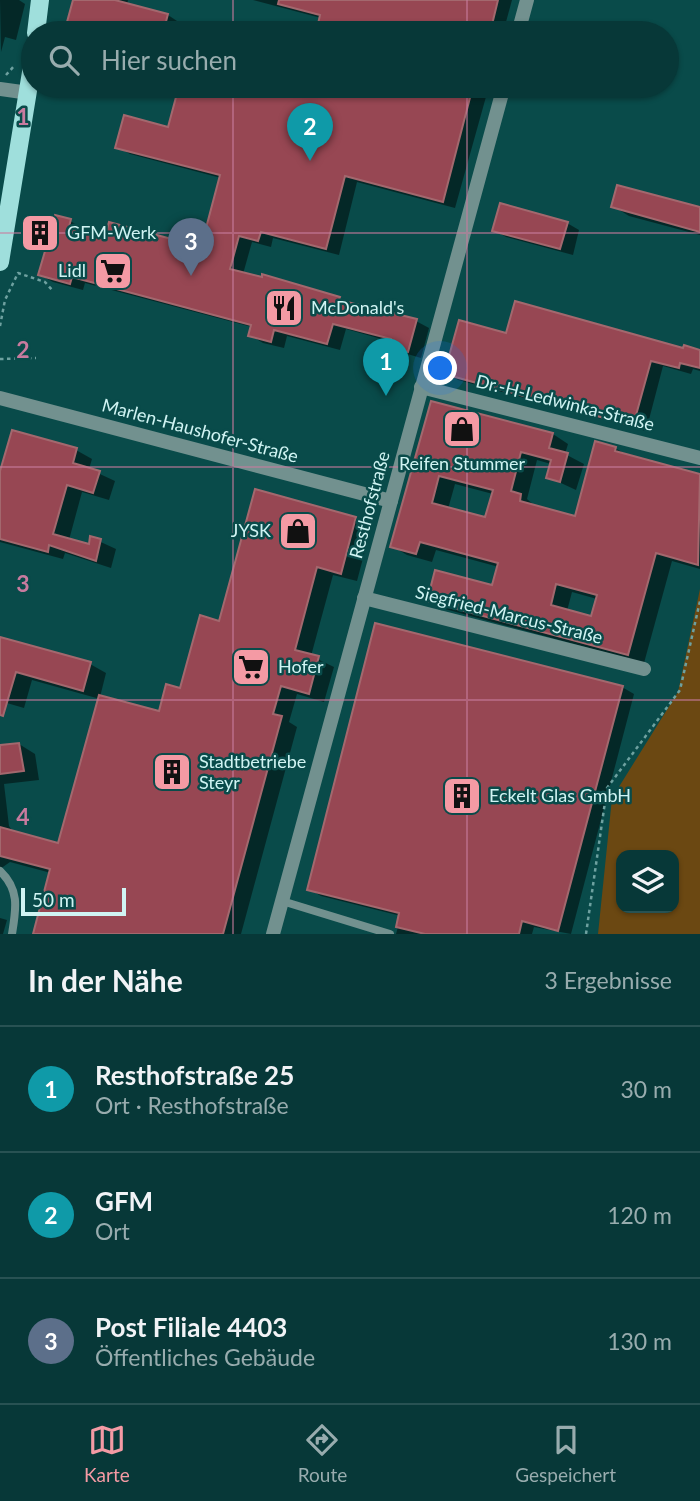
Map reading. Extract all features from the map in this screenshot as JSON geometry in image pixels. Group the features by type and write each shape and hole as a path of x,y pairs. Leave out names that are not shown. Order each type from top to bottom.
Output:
{"main road":[{"path":"37,21 40,0"},
{"path":"0,262 28,98"}],"street":[{"path":"521,21 527,0"},
{"path":"0,89 21,92"},
{"name":"Resthofstraße","path":"273,934 501,98"},
{"name":"Dr.-H-Ledwinka-Straße","path":"421,387 700,457"},
{"name":"Marlen-Haushofer-Straße","path":"0,398 391,501"},
{"name":"Siegfried-Marcus-Straße","path":"365,598 644,669"}],"lane":[{"path":"0,872 16,894 12,934"},
{"path":"282,901 390,934"}],"path":[{"path":"0,79 21,63"},
{"path":"0,326 5,300 18,273 45,282 53,291"},
{"path":"0,359 36,358"},
{"path":"586,934 607,788 680,690 700,601"}],"shaded area":[{"path":"700,589 700,934 598,934 612,798 678,692"}],"building":[{"path":"73,0 115,0 168,14 166,21 67,21"},
{"path":"279,0 498,0 493,21 319,21 320,15 278,4"},
{"path":"176,98 470,98 443,202 345,176 326,249 261,232 258,241 239,236 230,269 262,277 262,274 340,297 339,300 417,319 408,352 389,347 391,339 333,324 327,344 274,330 271,342 248,336 251,325 72,277 70,284 38,275 48,241 36,238 39,226 51,229 55,215 71,219 69,227 105,236 109,222 201,247 220,175 115,148 124,115 168,127"},
{"path":"617,185 700,207 700,232 611,207"},
{"path":"500,203 568,222 560,249 492,231"},
{"path":"515,301 683,348 684,345 700,350 700,368 680,363 679,368 651,361 633,426 444,374 459,320 506,333"},
{"path":"431,401 553,433 549,448 568,453 560,482 546,478 551,460 521,452 511,491 521,494 520,501 575,516 595,441 616,447 615,451 700,474 698,565 656,553 628,655 427,601 435,570 492,585 498,563 420,542 416,554 390,547","holes":["439,476 493,490 485,517 432,503","556,584 597,595 591,616 551,605"]},
{"path":"12,430 77,448 73,463 100,471 93,493 67,485 53,534 89,544 90,536 101,539 96,561 49,545 48,552 0,539 0,471"},
{"name":"Stadtbetriebe Steyr","path":"255,489 356,517 341,574 317,567 295,650 319,656 309,694 281,686 273,714 282,716 223,934 33,934 50,869 0,856 0,827 58,843 99,695 159,711 166,684 180,688 200,615 219,621"},
{"name":"Eckelt Glas GmbH","path":"375,623 623,686 558,931 522,921 519,934 425,934 396,927 399,913 307,890"},
{"path":"0,637 91,662 83,691 16,672 3,716 0,715"},
{"path":"19,743 24,771 0,774 0,745"}],"place":[{"name":"GFM","path":"310,161"},
{"name":"GFM-Werk","path":"40,233"},
{"name":"Lidl","path":"113,271"},
{"name":"Post Filiale 4403","path":"191,276"},
{"name":"McDonald's","path":"284,308"},
{"name":"Resthofstraße 25","path":"386,396"},
{"name":"Reifen Stummer","path":"462,429"},
{"name":"JYSK","path":"298,531"},
{"name":"Hofer","path":"251,667"},
{"name":"Stadtbetriebe Steyr","path":"172,772"},
{"name":"Eckelt Glas GmbH","path":"462,796"}]}
